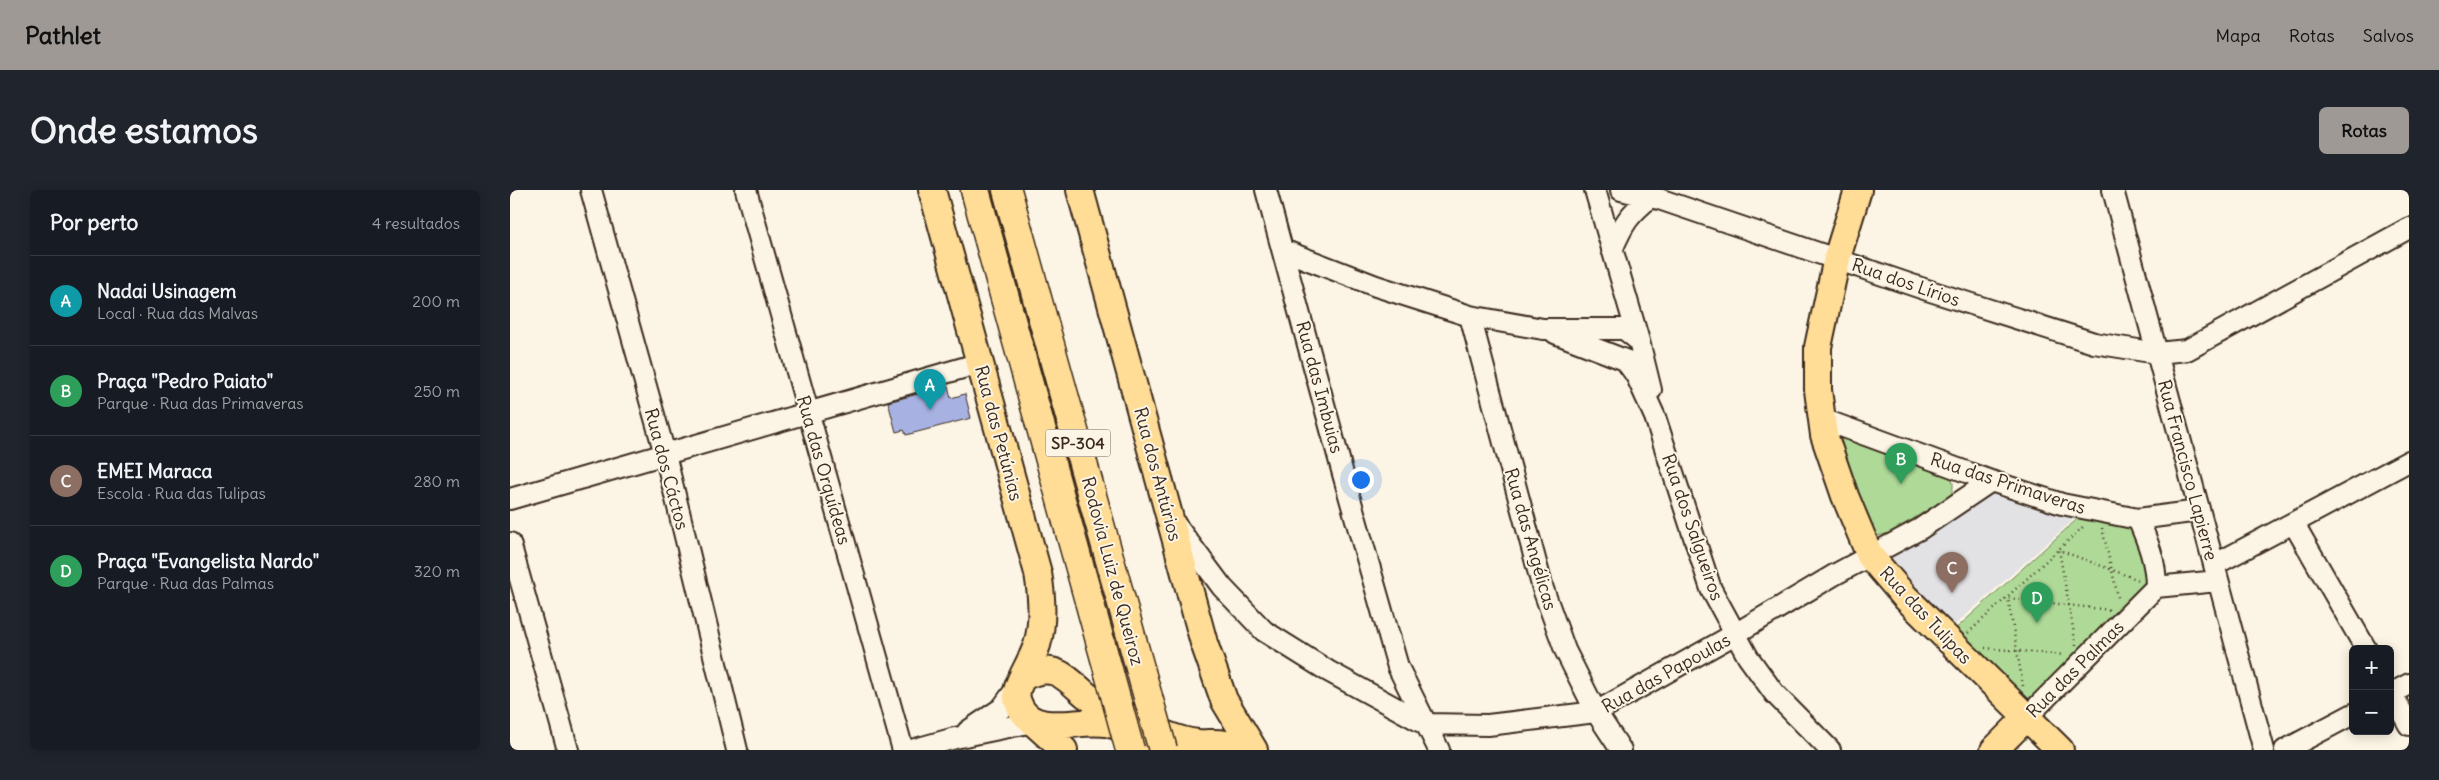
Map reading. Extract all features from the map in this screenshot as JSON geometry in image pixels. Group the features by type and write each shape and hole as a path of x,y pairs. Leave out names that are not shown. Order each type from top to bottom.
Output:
{"highway":[{"name":"Rodovia Luiz de Queiroz","path":"975,190 1130,750"},
{"name":"Rodovia Luiz de Queiroz","path":"1008,190 1163,750"}],"main road":[{"name":"Rua das Petúnias","path":"932,190 1038,574 1042,599 1037,645 1021,681"},
{"name":"Rua dos Antúrios","path":"1080,190 1204,643 1224,700 1248,748"},
{"name":"Rua das Tulipas","path":"1858,190 1837,258 1818,348 1818,390 1824,435 1845,496 1870,556 1905,598 2028,716 2060,750"},
{"path":"1064,750 1033,722 1017,700 1021,681 1038,670 1061,673 1087,696 1102,705 1172,737 1200,743 1222,743 1248,748"},
{"name":"Rua das Palmas","path":"1994,750 2028,716"},
{"path":"1033,722 1050,725 1095,722 1110,724 1174,750"}],"street":[{"name":"Rua dos Cáctos","path":"590,190 664,454 737,750"},
{"name":"Rua das Orquídeas","path":"746,190 903,750"},
{"name":"Rua das Imbuias","path":"1266,190 1343,474 1398,667 1439,750"},
{"name":"Rua dos Salgueiros","path":"1595,190 1639,341 1649,380 1655,417"},
{"name":"Rua dos Lírios","path":"1622,190 1652,195 2017,320 2094,343 2157,353 2187,350 2409,228"},
{"name":"Rua Francisco Lapierre","path":"2113,190 2264,750"},
{"path":"1612,250 1623,223 1632,212 1652,195"},
{"path":"1283,250 1376,286 1470,316 1543,329 1624,329 1639,341 1625,360 1543,329"},
{"name":"Rua das Angélicas","path":"1470,316 1543,589 1564,650 1596,712 1621,750"},
{"name":"Rua dos Salgueiros","path":"1625,360 1636,375 1655,417 1710,589 1748,657 1774,694 1830,750"},
{"path":"510,498 980,363"},
{"name":"Rua das Primaveras","path":"1822,419 1991,481 2062,504 2138,519 2199,511"},
{"path":"2138,519 2156,569 2156,587 2216,573 2294,524 2409,461"},
{"name":"Rua das Papoulas","path":"1170,517 1222,587 1264,631 1328,671 1425,724 1488,725 1596,712 1920,529 1991,481"},
{"path":"2294,524 2364,645"},
{"path":"510,543 568,750"},
{"name":"Rua das Palmas","path":"2028,716 2156,587"},
{"path":"955,738 979,725 1002,708 1021,681"},
{"path":"2394,692 2409,684"},
{"path":"2394,698 2409,725"},
{"path":"2285,750 2349,716"},
{"path":"912,750 955,738 1033,722"}],"path":[{"path":"1954,646 2099,512"},
{"path":"2099,512 2119,603"},
{"path":"2059,550 2111,568 2156,587"},
{"path":"2059,550 2076,648"},
{"path":"2008,598 2113,610"},
{"path":"2008,598 2028,716"},
{"path":"1954,646 2069,656"}],"shaded area":[{"path":"1991,489 2082,512 1948,631 1882,556"}],"green space":[{"path":"1838,438 1947,471 1953,483 1950,497 1889,533 1878,536 1870,531"},
{"path":"2086,511 2128,524 2138,534 2156,587 2028,716 1950,634"}],"building":[{"path":"948,386 951,398 965,394 971,418 906,435 904,430 896,432 888,402"}],"place":[{"name":"Nadai Usinagem","path":"930,410"},
{"name":"Praça \"Pedro Paiato\"","path":"1901,484"},
{"name":"EMEI Maraca","path":"1952,593"},
{"name":"Praça \"Evangelista Nardo\"","path":"2037,623"}]}
